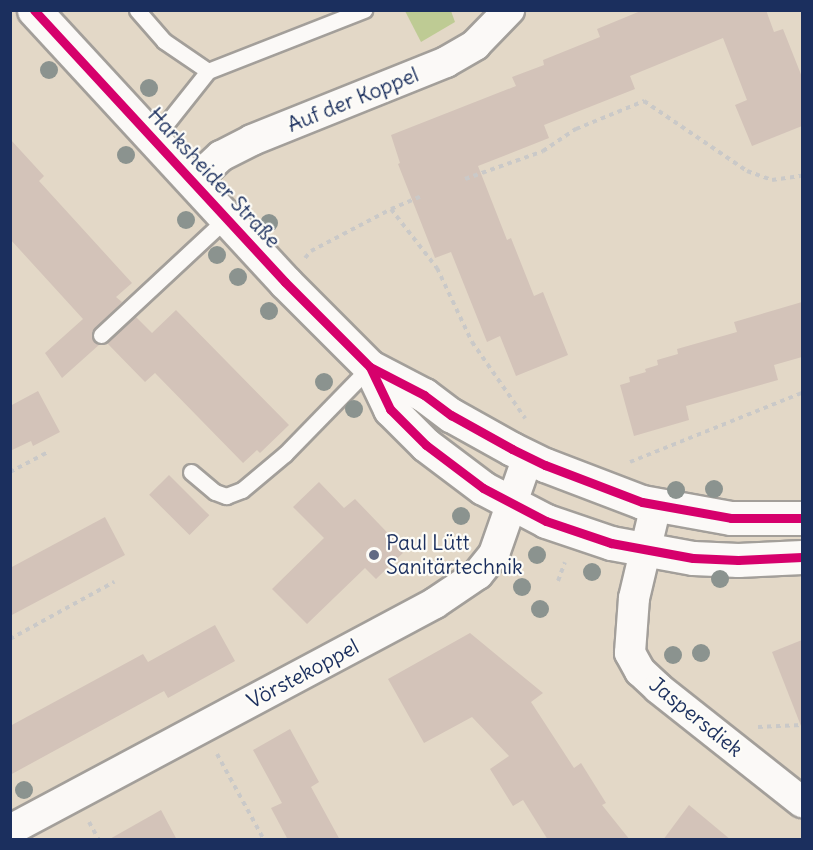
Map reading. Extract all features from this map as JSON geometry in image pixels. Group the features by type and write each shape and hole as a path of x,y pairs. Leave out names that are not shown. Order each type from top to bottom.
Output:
{"main road":[{"name":"Harksheider Straße","path":"34,10 285,282 370,367 424,394 479,432 528,457 595,485 656,505 731,518 802,518"},
{"name":"Harksheider Straße","path":"370,367 390,409 426,445 455,469 510,504 577,532 644,549 693,558 738,560 802,557"}],"street":[{"name":"Auf der Koppel","path":"193,182 221,156 252,140 446,62 475,45 509,10"},
{"name":"Vörstekoppel","path":"10,830 435,603 478,574 494,554 528,457"},
{"name":"Jaspersdiek","path":"656,505 644,549 630,634 630,653 640,671 802,802"}],"lane":[{"path":"137,10 164,41 208,70"},
{"path":"154,140 208,70 364,10"},
{"path":"101,335 226,219"},
{"path":"190,472 215,492 226,496 242,490 285,454 370,367"}],"path":[{"path":"465,178 543,151 576,129 644,101 747,171 772,180 802,176"},
{"path":"285,282 311,250 421,196"},
{"path":"391,209 437,268 472,342 526,419"},
{"path":"621,462 656,454 802,393"},
{"path":"10,472 48,452"},
{"path":"10,639 114,582"},
{"path":"203,728 264,840"}],"green space":[{"path":"405,11 451,11 455,22 421,42"}],"building":[{"path":"643,10 766,10 774,32 783,29 802,77 802,126 752,146 735,105 747,100 723,38 630,76 635,89 544,125 549,138 478,166 507,240 511,238 534,296 543,292 568,355 516,376 500,336 487,342 451,252 435,258 398,164 400,163 391,135 516,86 512,77 544,65 543,60 600,37 597,29"},
{"path":"10,139 44,176 39,181 132,283 116,297 122,302 92,332 94,341 100,344 62,378 45,353 83,319 10,239"},
{"path":"802,302 802,357 774,365 778,380 686,406 689,420 634,436 620,385 630,382 629,377 646,372 645,369 658,365 657,360 678,354 677,349 737,332 734,322"},
{"path":"176,310 289,425 260,453 257,450 243,463 155,373 145,382 107,343 135,316 152,333"},
{"path":"38,391 60,432 33,446 31,441 10,451 10,406"},
{"path":"169,475 209,515 190,535 149,495"},
{"path":"319,482 344,508 355,499 405,551 376,579 365,568 307,624 272,589 324,538 293,507"},
{"path":"105,517 125,555 10,616 10,568"},
{"path":"215,625 235,661 168,698 164,691 10,775 10,726 143,654 148,662"},
{"path":"470,633 543,693 531,702 574,768 581,763 606,803 602,805 630,840 548,840 523,800 513,806 490,769 509,756 472,717 424,743 388,679"},
{"path":"802,640 802,725 801,726 772,652"},
{"path":"290,729 319,782 311,787 340,840 288,840 271,808 282,803 253,750"},
{"path":"689,805 731,840 663,840"},
{"path":"161,810 177,840 108,840"}],"cycle path":[{"path":"34,10 285,282 370,367 424,395 451,415 512,449 545,465 642,502 731,518 802,518"},
{"path":"370,367 390,409 426,445 483,488 546,521 611,543 693,558 738,560 802,557"}],"place":[{"name":"Paul Lütt Sanitärtechnik","path":"374,555"}]}
